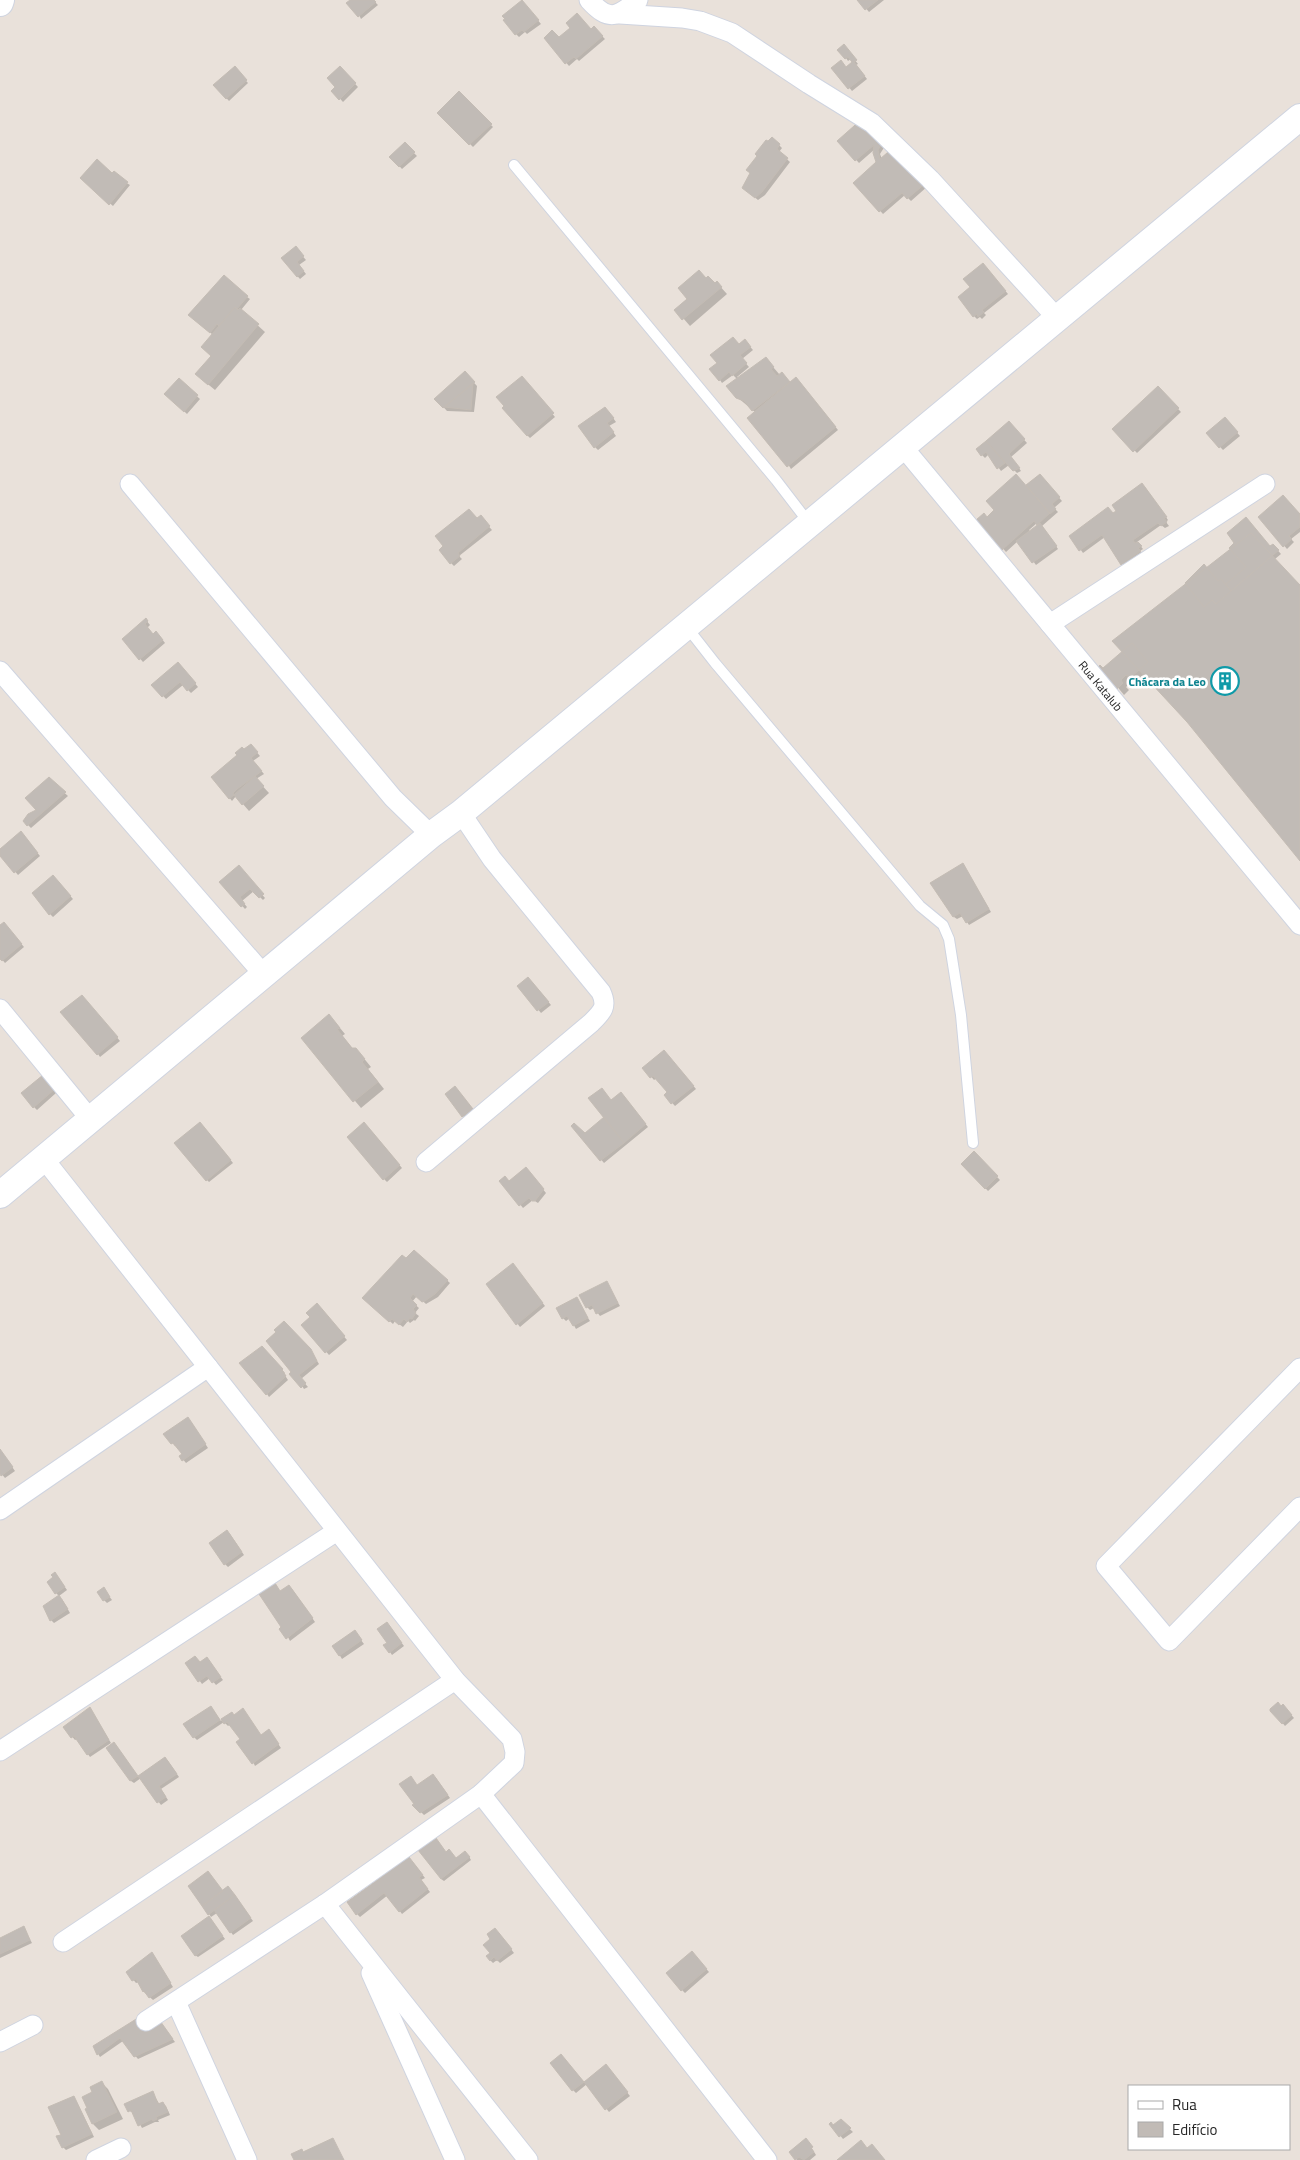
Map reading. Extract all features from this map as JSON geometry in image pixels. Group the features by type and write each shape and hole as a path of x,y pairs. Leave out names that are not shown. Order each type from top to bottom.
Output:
{"main road":[{"path":"0,1195 265,976 431,835 461,813 1300,117"}],"street":[{"path":"589,0 602,13 612,16 620,14 682,18 700,21 732,34 872,123 930,179 1057,318"},
{"path":"620,14 638,0"},
{"name":"Rua Katalub","path":"903,447 1300,924"},
{"path":"130,484 393,798 431,835"},
{"path":"1050,624 1266,484"},
{"path":"0,671 265,976"},
{"path":"426,1162 591,1023 604,1009 605,1001 601,992 492,859 461,813"},
{"path":"0,1009 91,1120"},
{"path":"44,1159 455,1680 512,1739 515,1752 514,1763 481,1794 325,1904 146,2020"},
{"path":"0,1510 208,1367"},
{"path":"1300,1368 1106,1566 1169,1641 1300,1507"},
{"path":"0,1752 337,1531"},
{"path":"63,1942 455,1680"},
{"path":"481,1794 767,2160"},
{"path":"325,1904 528,2160"},
{"path":"359,1947 456,2160"},
{"path":"176,2002 247,2160"},
{"path":"0,2042 33,2025"},
{"path":"96,2160 121,2148"}],"lane":[{"path":"514,165 776,480 809,524"},
{"path":"686,625 715,663 920,906 943,925 949,939 961,1014 973,1144"}],"building":[{"path":"350,0 374,0 376,2 358,17 346,3"},
{"path":"522,0 539,20 524,32 522,30 515,35 502,16"},
{"path":"857,0 878,0 865,10"},
{"path":"577,13 591,29 594,26 603,36 576,59 574,57 565,64 544,38 552,30 559,37 570,28 566,23"},
{"path":"844,44 857,60 854,62 865,76 848,89 831,68 841,60 846,67 852,62 848,57 845,59 837,50"},
{"path":"235,66 247,80 226,99 213,85"},
{"path":"340,66 356,83 339,100 331,91 335,87 327,78"},
{"path":"459,91 492,124 469,145 437,113"},
{"path":"863,118 883,142 878,150 880,159 895,146 927,182 907,199 902,193 879,212 853,183 876,162 873,153 874,145 855,161 837,141"},
{"path":"772,137 780,144 777,149 788,158 762,192 755,198 742,188 750,173 746,170 766,140 768,141"},
{"path":"405,142 415,152 399,167 389,157"},
{"path":"97,159 112,173 114,171 128,182 109,205 80,178"},
{"path":"296,246 304,256 297,262 304,271 297,277 281,258"},
{"path":"983,263 1006,291 982,310 984,312 978,317 977,314 973,317 958,297 970,287 963,279"},
{"path":"699,270 706,278 708,276 715,283 717,281 722,287 682,320 674,310 687,299 678,288"},
{"path":"224,275 248,296 237,309 235,307 219,326 217,324 210,333 188,315"},
{"path":"235,307 238,310 240,308 259,324 208,385 195,374 211,356 201,347"},
{"path":"733,337 739,344 745,339 751,347 740,355 747,363 732,376 729,372 719,381 709,369 717,363 710,355"},
{"path":"766,357 774,367 771,369 777,376 782,372 790,382 752,411 744,401 736,398 726,386"},
{"path":"465,371 475,382 443,408 434,399"},
{"path":"522,376 554,413 527,436 502,408 504,406 496,397"},
{"path":"796,377 836,427 787,467 747,418"},
{"path":"179,378 198,395 184,412 164,394"},
{"path":"473,383 471,410 444,407 459,395"},
{"path":"1158,386 1179,408 1133,452 1112,429"},
{"path":"605,407 614,418 607,423 614,432 594,448 578,426"},
{"path":"1225,417 1238,432 1219,448 1206,433"},
{"path":"1009,421 1025,439 1009,454 1020,468 1013,471 986,441"},
{"path":"986,441 1005,463 997,469 986,452 981,456 976,449"},
{"path":"1016,474 1050,513 1037,525 1034,521 1002,550 976,520 984,513 987,517 994,510 986,501"},
{"path":"1040,474 1060,497 1052,504 1056,509 1050,514 1026,485"},
{"path":"1142,483 1167,517 1164,518 1167,522 1161,526 1158,523 1133,540 1142,546 1138,548 1141,551 1121,565 1102,535 1079,551 1069,536 1108,507 1113,513 1116,511 1112,505"},
{"path":"1283,495 1300,514 1300,527 1289,536 1292,539 1283,547 1258,517"},
{"path":"469,509 477,518 481,515 490,526 458,553 460,556 450,564 439,550 443,546 435,536"},
{"path":"1246,517 1270,546 1273,544 1279,550 1231,591 1226,584 1246,567 1229,548 1234,543 1227,533"},
{"path":"1040,523 1057,546 1032,563 1016,541"},
{"name":"Chácara da Leo","path":"1251,533 1300,585 1300,861 1187,722 1112,641"},
{"path":"1204,564 1218,581 1221,579 1231,591 1216,604 1212,600 1204,607 1185,583"},
{"path":"146,618 148,621 145,624 153,634 156,631 163,640 139,660 122,639"},
{"path":"1132,643 1148,662 1130,678 1126,675 1121,680 1123,683 1117,689 1098,667 1100,665 1103,668"},
{"path":"178,662 196,683 187,691 180,682 162,697 151,685"},
{"path":"251,744 258,752 251,758 262,771 237,789 229,799 211,777 237,755 235,753 242,747 244,749"},
{"path":"255,776 264,786 242,805 234,795"},
{"path":"49,777 66,792 27,826 23,821 28,814 36,810 25,798"},
{"path":"21,831 38,853 14,873 0,856 0,849"},
{"path":"963,863 989,909 966,923 960,913 953,917 930,883"},
{"path":"239,865 264,894 259,898 250,889 240,897 245,904 241,907 219,882"},
{"path":"53,875 71,896 49,915 32,893"},
{"path":"4,922 22,944 2,961 0,959 0,925"},
{"path":"528,977 549,1002 537,1011 517,986"},
{"path":"82,995 118,1037 97,1055 60,1012"},
{"path":"329,1014 340,1028 337,1029 352,1048 356,1048 365,1059 362,1062 378,1082 353,1102 301,1038"},
{"path":"664,1050 694,1086 671,1104 664,1095 667,1092 653,1076 650,1078 642,1068"},
{"path":"43,1075 55,1089 33,1108 21,1093"},
{"path":"455,1086 473,1109 462,1117 445,1094"},
{"path":"602,1088 611,1100 621,1092 646,1124 624,1143 588,1098"},
{"path":"604,1117 624,1143 600,1161 571,1126 574,1123 585,1133"},
{"path":"200,1122 231,1160 206,1181 174,1143"},
{"path":"364,1122 400,1165 383,1180 347,1137"},
{"path":"974,1151 998,1176 985,1189 961,1164"},
{"path":"526,1167 544,1189 535,1201 529,1198 519,1206 499,1181 505,1176 509,1181"},
{"path":"414,1250 448,1280 435,1294 425,1301 422,1302 413,1294 410,1298 417,1305 413,1309 416,1313 412,1319 410,1318 407,1322 404,1319 399,1325 392,1319 389,1322 362,1298 402,1255 406,1258"},
{"path":"513,1263 543,1303 516,1325 486,1284"},
{"path":"607,1281 618,1303 596,1314 592,1305 586,1308 579,1295"},
{"path":"577,1297 588,1318 573,1326 567,1316 562,1319 556,1308"},
{"path":"317,1303 345,1336 325,1353 301,1325 310,1317 306,1313"},
{"path":"284,1321 311,1349 317,1361 299,1375 306,1383 301,1388 289,1374 291,1372 266,1341"},
{"path":"262,1346 283,1369 286,1376 266,1395 239,1363"},
{"path":"188,1417 206,1444 182,1461 179,1456 182,1454 163,1434"},
{"path":"0,1449 13,1467 1,1476 0,1474"},
{"path":"227,1530 242,1552 224,1565 209,1543"},
{"path":"55,1572 65,1587 55,1594 47,1582 53,1577 51,1575"},
{"path":"275,1583 280,1591 289,1585 313,1618 286,1639 279,1629 281,1627 259,1594"},
{"path":"104,1587 110,1597 103,1601 97,1592"},
{"path":"59,1595 68,1609 50,1621 43,1606"},
{"path":"387,1622 402,1643 389,1653 383,1645 387,1643 377,1629"},
{"path":"355,1630 362,1640 339,1656 332,1646"},
{"path":"195,1656 200,1662 207,1657 221,1677 212,1683 207,1676 198,1682 185,1663"},
{"path":"1278,1702 1281,1706 1283,1704 1292,1715 1282,1724 1270,1711"},
{"path":"211,1706 220,1720 193,1738 183,1724"},
{"path":"90,1707 109,1740 87,1755 74,1736 71,1738 63,1727"},
{"path":"243,1708 261,1735 269,1729 279,1744 252,1764 236,1742 240,1739 227,1722 224,1724 221,1719 232,1712 234,1715"},
{"path":"114,1742 138,1776 130,1781 106,1748"},
{"path":"165,1757 177,1774 159,1786 166,1797 157,1803 138,1776"},
{"path":"433,1774 448,1795 420,1813 412,1805 414,1804 399,1784 411,1776 417,1785"},
{"path":"436,1838 446,1852 449,1849 456,1858 465,1851 470,1857 441,1879 418,1850"},
{"path":"409,1857 423,1875 419,1877 428,1889 399,1912 384,1893 356,1915 347,1902"},
{"path":"208,1871 223,1891 202,1906 188,1886"},
{"path":"228,1886 235,1895 208,1915 202,1906"},
{"path":"235,1895 251,1918 230,1933 214,1910"},
{"path":"209,1916 223,1936 195,1956 181,1936"},
{"path":"24,1926 30,1940 0,1954 0,1938"},
{"path":"495,1928 512,1949 497,1961 494,1957 490,1961 486,1956 490,1953 483,1945 490,1939 487,1934"},
{"path":"692,1951 707,1969 681,1991 666,1973"},
{"path":"152,1952 171,1983 149,1998 143,1992 136,1979 132,1981 126,1972"},
{"path":"149,2011 158,2018 173,2039 134,2057 120,2038 97,2055 93,2046"},
{"path":"561,2054 584,2082 572,2091 550,2063"},
{"path":"606,2064 628,2092 605,2110 584,2082"},
{"path":"102,2081 117,2112 92,2124 82,2097 92,2092 90,2087"},
{"path":"153,2091 158,2104 163,2102 168,2112 156,2117 157,2119 153,2121 152,2119 138,2126 131,2110 128,2112 124,2104"},
{"path":"74,2096 92,2134 62,2148 56,2136 61,2135 48,2107"},
{"path":"841,2119 851,2128 839,2137 829,2124 831,2122 833,2125"},
{"path":"333,2138 344,2160 294,2160 291,2154 302,2149 303,2152"},
{"path":"806,2138 813,2147 811,2148 814,2152 804,2160 799,2157 795,2160 789,2152"},
{"path":"861,2140 867,2148 872,2144 885,2160 837,2160"}],"place":[{"name":"Chácara da Leo","path":"1225,681"}]}
